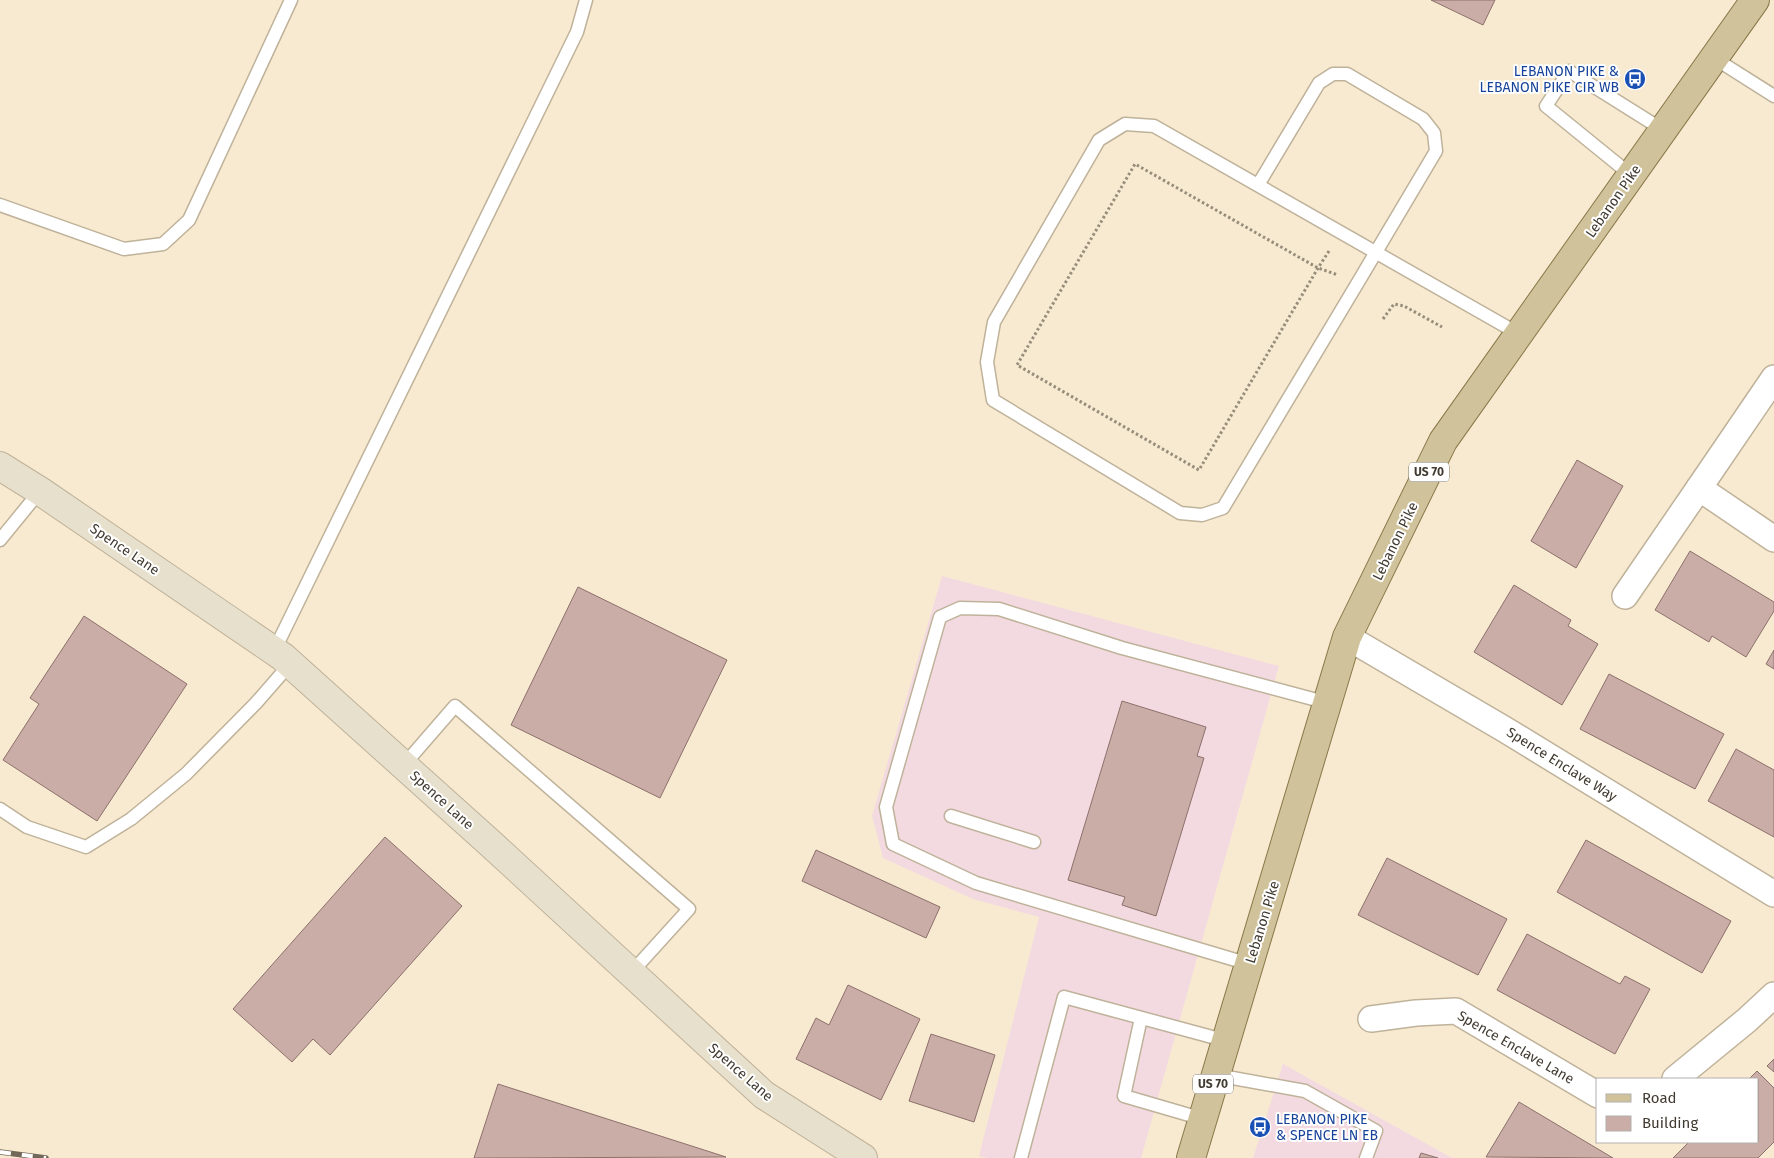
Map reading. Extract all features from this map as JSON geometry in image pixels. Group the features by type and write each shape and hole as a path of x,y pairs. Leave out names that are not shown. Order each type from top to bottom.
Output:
{"main road":[{"name":"Lebanon Pike","path":"1191,1158 1347,637 1444,441 1755,0"},
{"name":"Spence Lane","path":"0,466 40,491 282,658 631,972 764,1095 863,1158"}],"street":[{"path":"1625,596 1774,378"},
{"path":"1699,488 1774,540"},
{"name":"Spence Enclave Way","path":"1347,637 1504,729 1774,894"},
{"path":"1676,1078 1747,1020 1774,995"},
{"name":"Spence Enclave Lane","path":"1371,1019 1416,1013 1456,1011 1596,1094"}],"lane":[{"path":"0,206 124,249 163,244 189,220 291,0"},
{"path":"0,809 27,827 86,847 131,819 186,774 256,703 282,658 577,32 586,0"},
{"path":"1714,58 1774,96"},
{"path":"1631,175 1546,106 1569,71 1663,130"},
{"path":"1258,185 1319,83 1332,74 1347,74 1423,119 1434,133 1436,151 1375,252 1223,508 1202,515 1180,513 993,400 986,362 994,322 1099,140 1125,124 1154,126 1258,185 1375,252 1519,334"},
{"path":"0,540 40,491"},
{"path":"1249,964 976,883 893,844 886,807 940,617 960,608 999,609 1122,648 1328,703"},
{"path":"403,766 455,706 689,909 631,972"},
{"path":"951,816 1034,842"},
{"path":"1021,1158 1064,997 1226,1041"},
{"path":"1141,1018 1124,1096 1203,1119"},
{"path":"1216,1075 1305,1091 1376,1131 1366,1158"}],"path":[{"path":"1330,248 1318,268 1199,470 1017,365 1135,164 1318,268 1346,278"},
{"path":"1384,319 1394,304 1404,306 1442,327"}],"shaded area":[{"path":"942,576 1279,666 1141,1158 988,1158 979,1156 1039,917 973,899 883,858 872,816"},
{"path":"1283,1064 1452,1158 1253,1158"}],"building":[{"path":"1431,0 1495,0 1483,25"},
{"path":"1577,460 1623,486 1576,568 1531,541"},
{"path":"1690,551 1774,602 1774,611 1746,657 1712,636 1709,642 1655,610"},
{"path":"1514,585 1571,620 1568,626 1598,644 1562,705 1474,652"},
{"path":"578,587 727,660 660,798 511,725"},
{"path":"84,616 187,684 97,821 3,760 39,704 30,698"},
{"path":"1774,650 1774,669 1766,664"},
{"path":"1609,674 1724,734 1695,789 1580,729"},
{"path":"1122,701 1206,727 1197,756 1204,758 1156,916 1122,905 1125,897 1068,880"},
{"path":"1736,749 1774,770 1774,837 1708,801"},
{"path":"385,837 462,906 330,1055 313,1039 292,1062 233,1009"},
{"path":"1586,840 1731,921 1702,973 1557,892"},
{"path":"816,850 940,907 926,938 802,881"},
{"path":"1387,858 1507,919 1478,975 1358,915"},
{"path":"1527,934 1620,984 1625,976 1650,989 1615,1054 1497,990"},
{"path":"848,985 920,1019 881,1100 796,1059 816,1018 829,1025"},
{"path":"931,1034 995,1055 974,1122 909,1101"},
{"path":"1774,1059 1774,1072 1767,1066"},
{"path":"1757,1071 1774,1088 1774,1142 1758,1158 1673,1158 1688,1143 1759,1143 1759,1078 1750,1078"},
{"path":"498,1084 726,1157 474,1158"},
{"path":"1519,1102 1613,1158 1486,1157"},
{"path":"1421,1153 1438,1158 1419,1158"}],"railway":[{"path":"0,1152 46,1158"}],"place":[{"name":"LEBANON PIKE & LEBANON PIKE CIR WB","path":"1635,79"},
{"name":"LEBANON PIKE & SPENCE LN EB","path":"1260,1127"}]}
